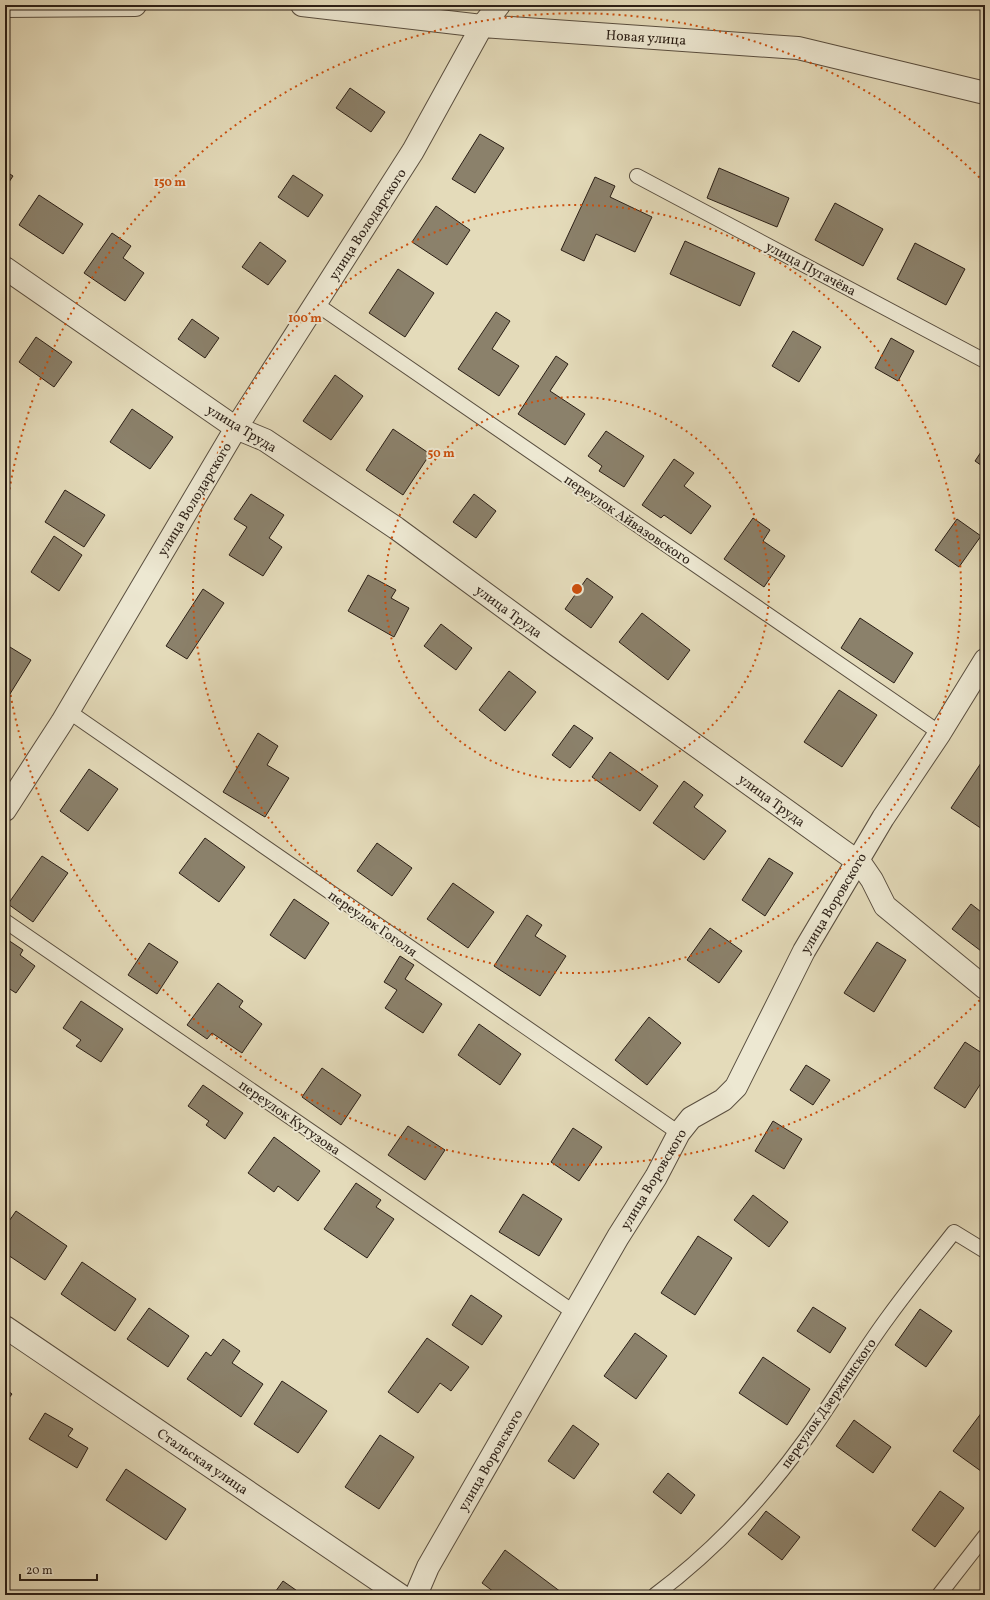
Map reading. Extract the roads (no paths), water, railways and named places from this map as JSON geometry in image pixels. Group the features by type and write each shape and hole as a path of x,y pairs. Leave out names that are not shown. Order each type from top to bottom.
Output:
{"street":[{"path":"5,6 135,5"},
{"name":"Новая улица","path":"302,5 482,26 798,48 985,93"},
{"name":"улица Володарского","path":"5,810 68,711 236,428 413,151 482,26 499,5"},
{"name":"улица Труда","path":"5,268 236,428 265,440 396,528 556,646 858,861 872,880 885,906 985,988"},
{"name":"улица Воровского","path":"416,1595 428,1567 618,1237 656,1177 679,1133 691,1118 723,1100 736,1087 804,951 883,818 940,733 985,660"},
{"name":"Стальская улица","path":"5,1326 400,1595"}],"lane":[{"name":"улица Пугачёва","path":"637,176 985,361"},
{"name":"переулок Айвазовского","path":"316,304 940,733"},
{"name":"переулок Гоголя","path":"68,711 679,1133"},
{"name":"переулок Кутузова","path":"5,921 575,1313"},
{"name":"переулок Дзержинского","path":"655,1595 702,1558 742,1517 773,1481 808,1437 888,1316 954,1232 985,1251"},
{"path":"939,1595 985,1536"}]}
